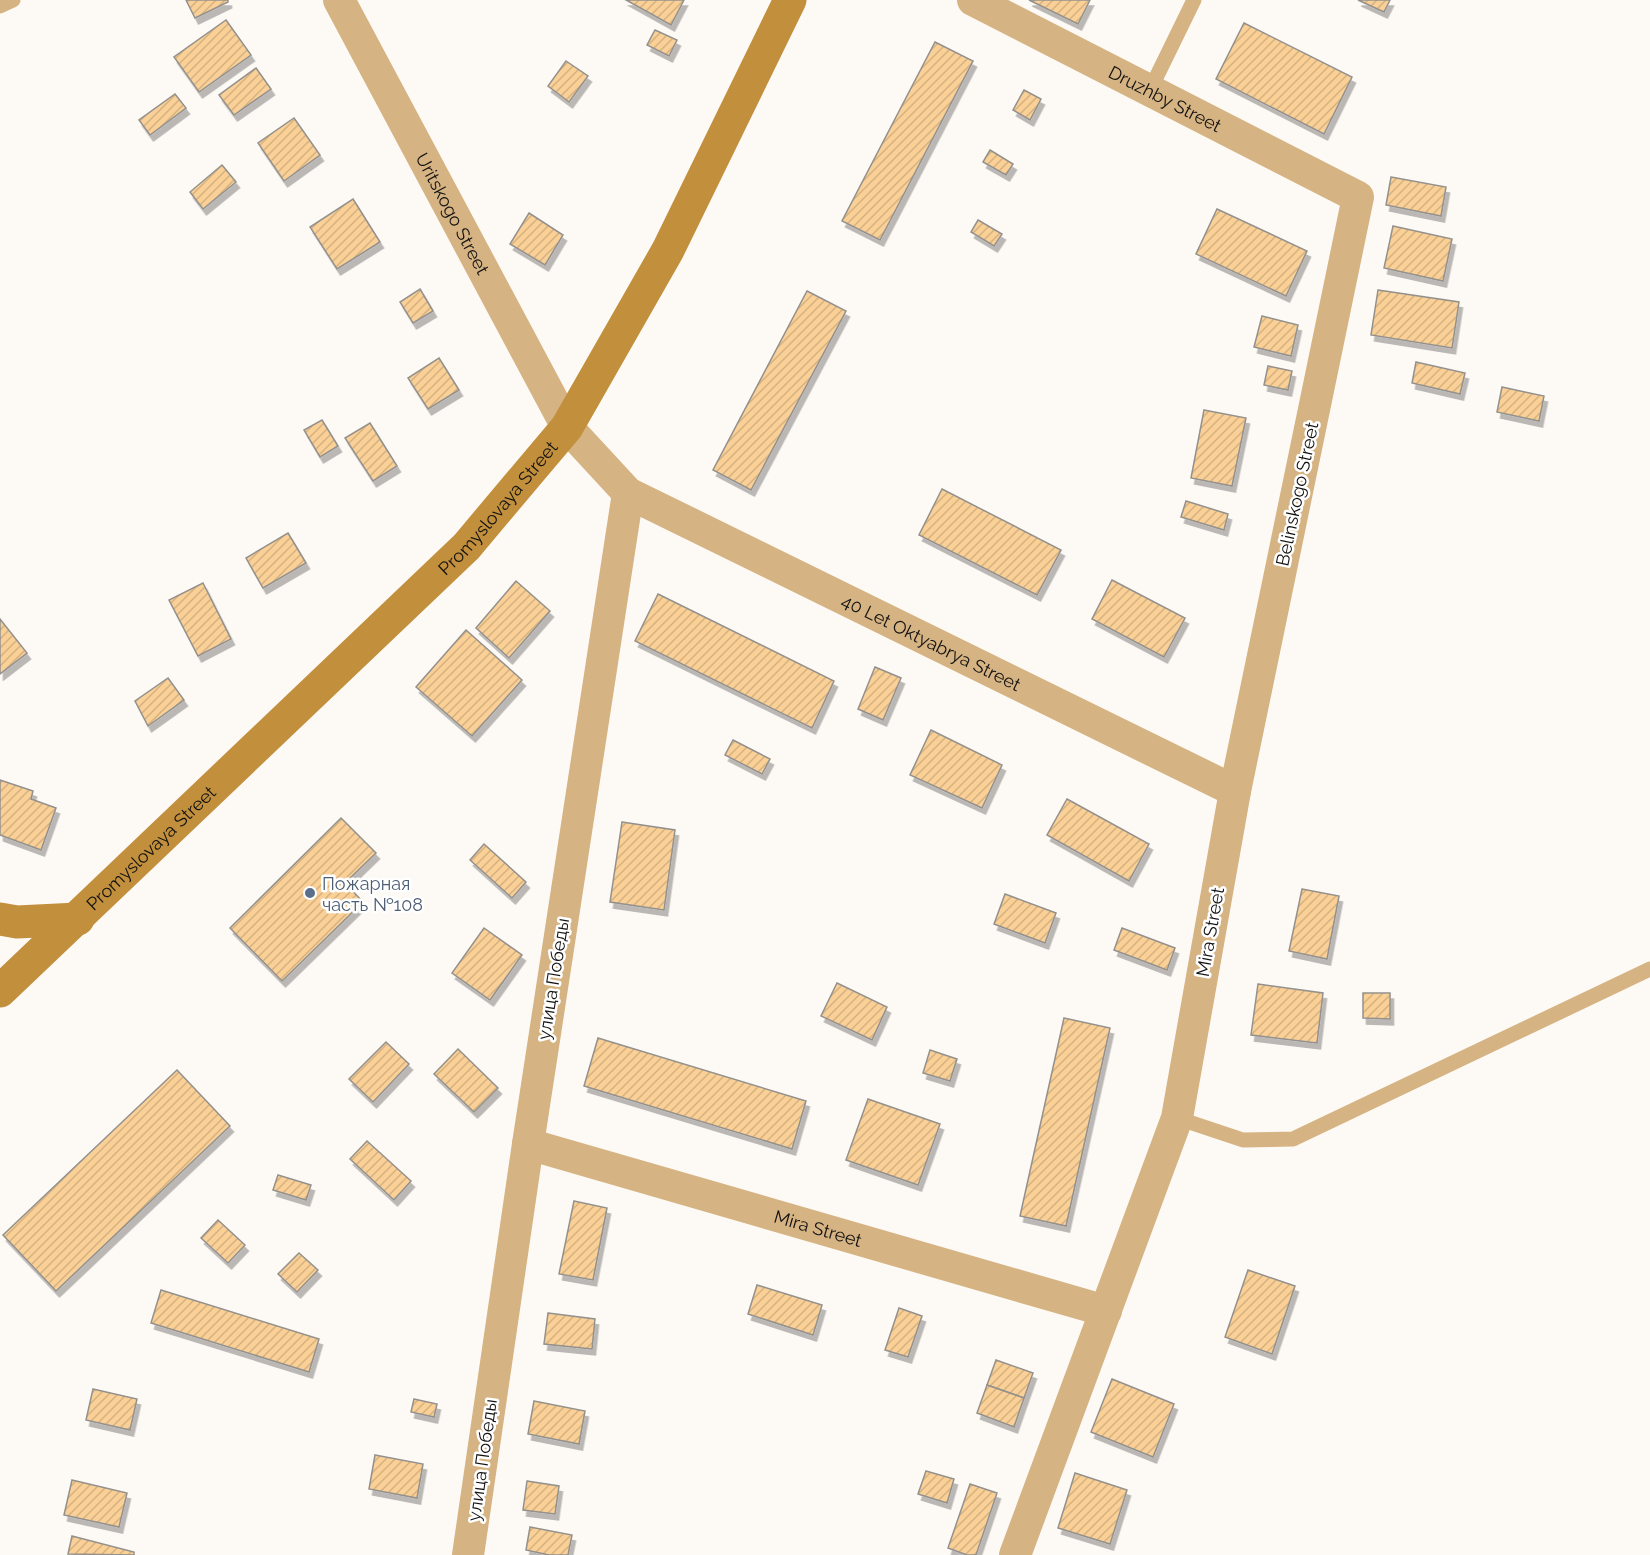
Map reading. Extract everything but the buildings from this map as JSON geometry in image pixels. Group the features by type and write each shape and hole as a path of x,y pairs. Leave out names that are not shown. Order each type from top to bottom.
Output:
{"main road":[{"name":"Promyslovaya Street","path":"0,992 466,547 567,427 668,250 790,0"},
{"name":"Promyslovaya Street","path":"0,919 17,922 78,919"}],"street":[{"name":"Uritskogo Street","path":"339,0 567,427"},
{"name":"Druzhby Street","path":"973,0 1358,197"},
{"name":"Belinskogo Street","path":"1235,791 1358,197"},
{"path":"567,427 628,493"},
{"name":"40 Let Oktyabrya Street","path":"628,493 1235,791"},
{"name":"улица Победы","path":"468,1555 528,1144 628,493"},
{"name":"Mira Street","path":"1015,1555 1177,1118 1235,791"},
{"name":"Mira Street","path":"528,1144 1106,1311"}],"lane":[{"path":"0,6 13,0"},
{"path":"1150,90 1194,0"},
{"path":"1177,1118 1243,1140 1293,1139 1650,969"}],"place":[{"name":"Пожарная часть №108","path":"310,893"}]}
